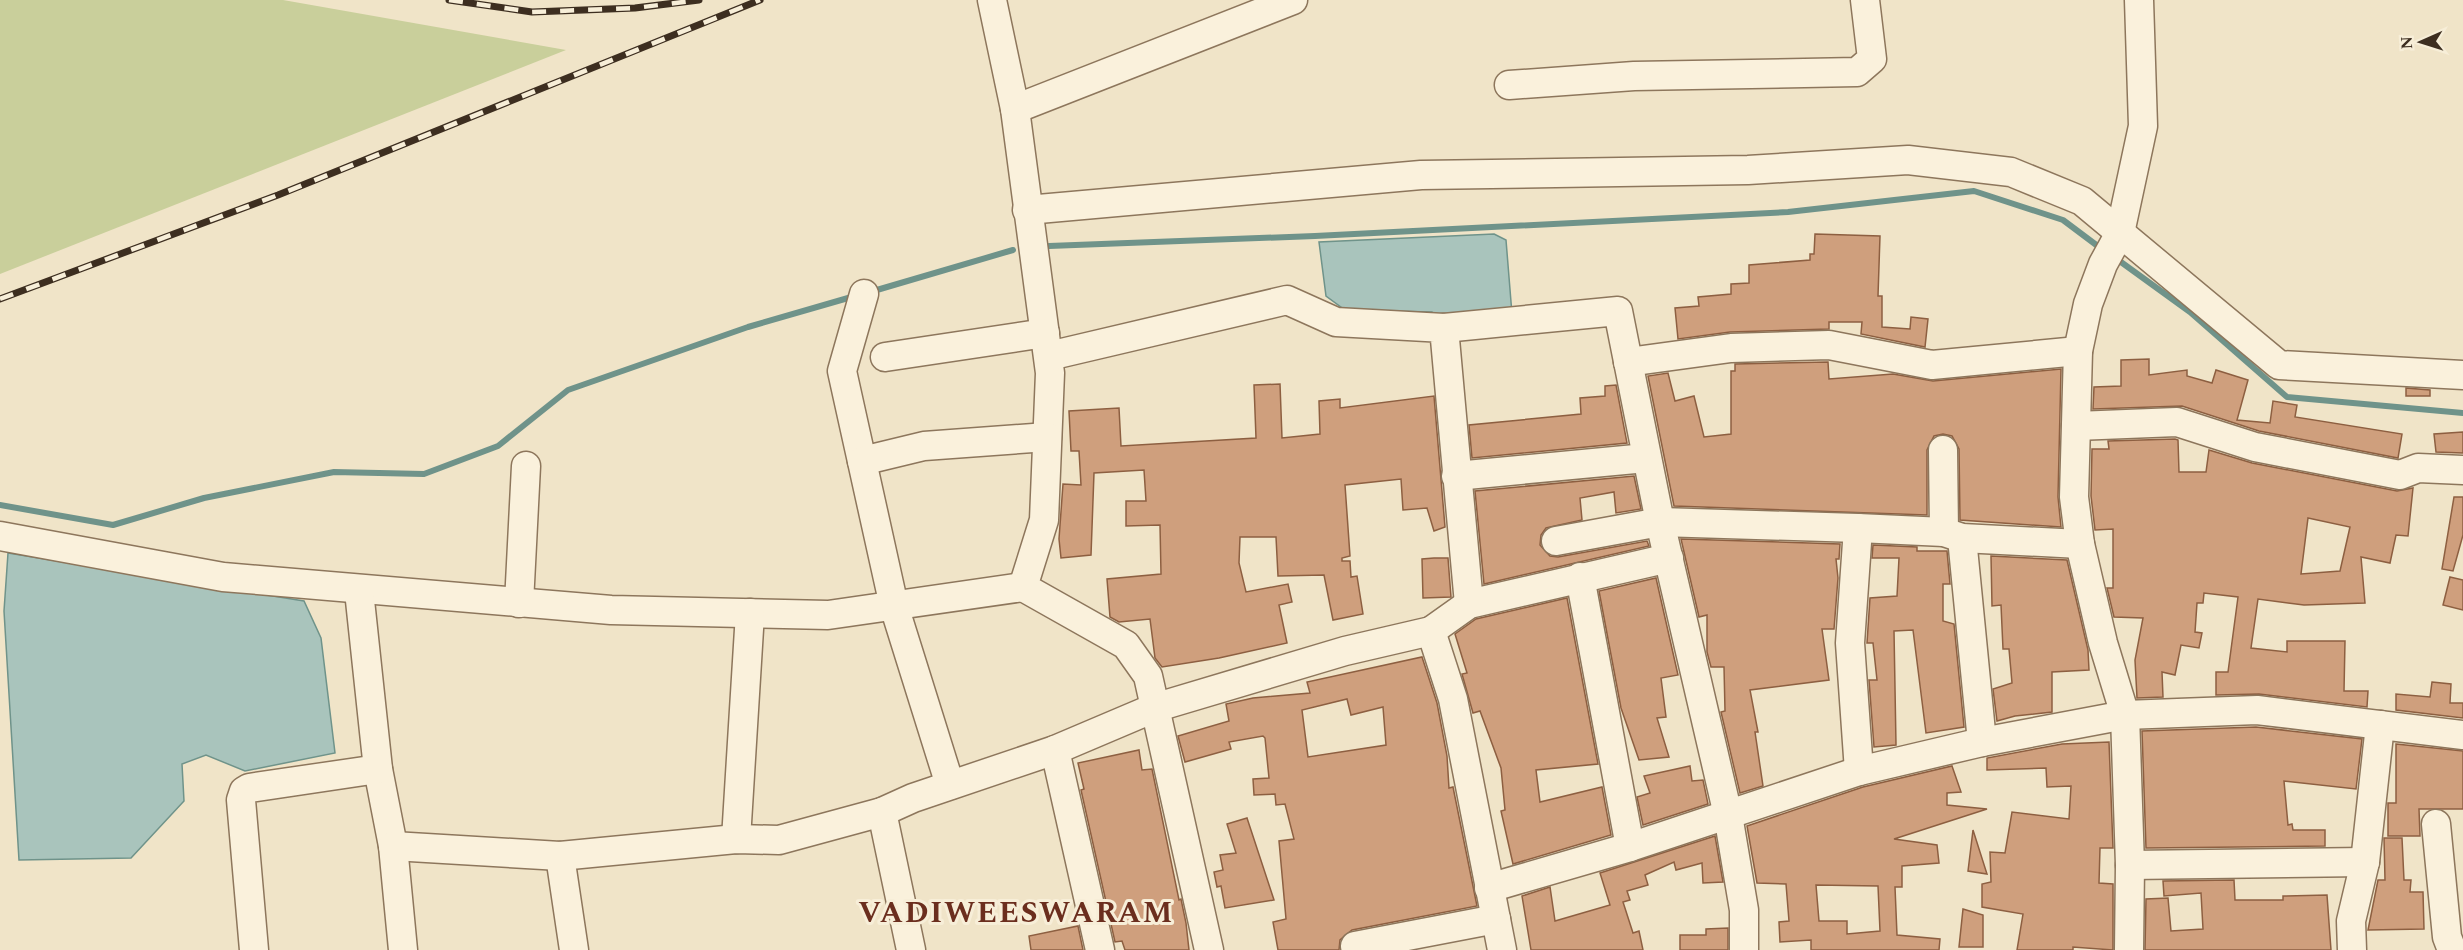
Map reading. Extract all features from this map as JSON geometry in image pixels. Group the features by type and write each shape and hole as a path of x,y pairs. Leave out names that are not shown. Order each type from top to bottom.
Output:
{"street":[{"path":"992,0 1015,109 1047,345 1044,520 1023,586"},
{"path":"1015,109 1293,0"},
{"path":"1509,85 1634,76 1857,72 1872,59 1865,0"},
{"path":"2129,950 2130,866 2125,716 2103,643 2080,544 2074,497 2078,351 2088,304 2111,249 2143,126 2139,0"},
{"path":"1027,210 1421,175 1748,170 1908,160 2011,172 2082,201 2111,249 2279,365 2463,375"},
{"path":"864,294 842,371 894,606 950,785"},
{"path":"885,357 1047,345 1287,300 1336,322 1444,328 1618,311 1646,458 1728,815 1744,910 1744,950"},
{"path":"1444,328 1469,603"},
{"path":"1628,362 1731,348 1828,345 1932,365 2078,351"},
{"path":"2076,426 2177,422 2255,447 2400,475 2418,468 2463,470"},
{"path":"862,461 924,446 1047,437"},
{"path":"1943,450 1982,742"},
{"path":"1456,476 1646,458"},
{"path":"519,603 526,466"},
{"path":"1556,541 1660,522 1858,528 2080,544"},
{"path":"1858,528 1850,643 1859,771"},
{"path":"0,536 224,577 359,591 610,610 828,615 1023,586 1126,645 1148,676 1209,950"},
{"path":"393,846 560,856 736,839 779,840 882,812 950,785 1055,750 1154,708 1345,651 1431,631 1469,603 1669,558"},
{"path":"1580,577 1630,847"},
{"path":"359,591 378,769 393,846 403,950"},
{"path":"736,839 750,613"},
{"path":"1431,631 1453,699 1502,950"},
{"path":"1489,888 1630,847 1859,771 1982,742 2125,716 2257,710 2463,735"},
{"path":"2352,950 2351,921 2365,862 2380,725"},
{"path":"1055,750 1100,950"},
{"path":"254,950 241,800 244,791 249,788 378,769"},
{"path":"882,812 911,950"},
{"path":"2436,824 2447,937 2451,950"},
{"path":"560,856 574,950"},
{"path":"2130,866 2365,862"},
{"path":"1355,946 1496,919"}],"green space":[{"path":"0,0 283,0 566,50 0,274"}],"water":[{"path":"1494,234 1506,240 1512,314 1440,322 1432,312 1345,310 1326,296 1319,242"},
{"path":"8,553 304,601 321,638 335,753 245,771 206,755 182,764 184,801 131,858 19,860 4,611"}],"building":[{"path":"1815,234 1880,236 1878,296 1882,296 1882,327 1910,329 1911,317 1928,319 1925,347 1861,334 1862,322 1829,322 1829,329 1730,332 1678,339 1675,308 1699,306 1698,297 1731,294 1731,284 1749,283 1749,265 1810,260 1810,254 1814,254"},
{"path":"2149,359 2149,375 2187,370 2187,376 2212,383 2216,370 2248,380 2237,420 2270,423 2273,401 2297,405 2295,417 2402,434 2398,458 2259,431 2182,406 2093,409 2094,387 2121,386 2121,360"},
{"path":"1828,362 1829,379 1893,374 1933,381 2061,369 2058,497 2061,527 1960,520 1959,449 1952,436 1943,434 1934,436 1927,450 1927,515 1674,506 1648,376 1668,373 1675,401 1694,396 1704,437 1731,434 1731,371 1735,371 1735,364"},
{"path":"1280,384 1282,438 1320,434 1319,401 1340,399 1340,408 1434,396 1445,527 1434,531 1427,508 1403,510 1401,479 1345,485 1350,556 1342,558 1342,561 1350,561 1351,577 1357,576 1363,614 1333,620 1324,575 1278,576 1276,537 1240,537 1239,563 1246,592 1288,584 1292,602 1279,605 1287,643 1219,658 1162,667 1155,658 1150,619 1119,622 1110,617 1107,579 1161,574 1160,525 1126,526 1126,501 1146,501 1144,470 1094,473 1091,555 1061,558 1059,539 1063,484 1081,485 1079,451 1071,451 1069,411 1119,408 1121,446 1256,438 1254,385"},
{"path":"1616,385 1627,443 1472,458 1469,425 1581,414 1580,398 1605,396 1605,386"},
{"path":"2406,388 2430,390 2430,396 2406,396"},
{"path":"2463,432 2463,453 2436,452 2434,434"},
{"path":"2178,440 2179,472 2206,472 2209,450 2252,463 2397,491 2413,488 2408,536 2396,535 2390,563 2361,557 2365,603 2304,605 2258,599 2251,648 2287,652 2287,641 2345,641 2344,691 2368,691 2367,707 2259,694 2216,695 2216,672 2228,672 2238,597 2204,593 2203,603 2197,603 2195,632 2202,633 2199,648 2181,645 2175,675 2162,672 2163,697 2137,698 2135,660 2143,618 2114,617 2107,588 2113,588 2113,529 2095,530 2091,496 2092,449 2109,449 2108,441","holes":["2308,518 2350,527 2340,571 2301,574"]},
{"path":"1634,476 1641,509 1616,513 1614,492 1580,498 1582,520 1546,528 1541,535 1540,545 1550,556 1558,557 1647,541 1649,546 1484,584 1475,491"},
{"path":"2454,497 2463,497 2463,535 2453,571 2442,569"},
{"path":"1681,539 1840,544 1839,559 1836,559 1838,578 1834,629 1822,629 1829,680 1750,690 1758,732 1755,732 1763,786 1740,793 1721,712 1725,711 1724,667 1711,667 1707,652 1707,615 1699,617"},
{"path":"1873,545 1917,547 1917,551 1947,551 1950,584 1943,584 1943,621 1954,624 1964,727 1926,733 1913,630 1894,631 1896,745 1874,747 1869,680 1877,680 1873,643 1867,643 1870,598 1897,596 1899,558 1872,558"},
{"path":"1991,556 2067,560 2088,650 2089,670 2052,672 2052,712 2015,716 1997,721 1993,689 2012,683 2009,649 2003,649 2001,605 1992,606"},
{"path":"1448,558 1451,597 1423,598 1422,559"},
{"path":"2450,577 2463,580 2463,610 2443,605"},
{"path":"1656,578 1678,675 1661,678 1666,717 1657,718 1669,757 1639,760 1621,708 1599,591"},
{"path":"1567,598 1598,764 1536,770 1540,802 1602,787 1611,835 1513,864 1501,811 1505,810 1501,768 1480,711 1473,713 1462,674 1467,673 1455,634 1476,619"},
{"path":"1422,657 1437,703 1447,756 1449,788 1453,787 1477,906 1352,930 1340,940 1339,950 1278,950 1273,922 1286,919 1279,841 1294,839 1285,804 1276,805 1275,794 1254,795 1253,779 1269,778 1265,738 1263,736 1229,742 1231,749 1185,762 1178,736 1229,721 1226,704 1253,698 1310,693 1307,682","holes":["1347,699 1351,715 1383,707 1386,745 1308,757 1302,710"]},
{"path":"2432,682 2451,684 2450,703 2463,703 2463,718 2396,710 2396,694 2430,697"},
{"path":"2256,727 2362,739 2356,789 2284,781 2288,825 2292,824 2293,830 2325,830 2325,846 2146,848 2142,731"},
{"path":"2109,742 2113,848 2100,848 2099,883 2113,884 2113,950 2073,947 2073,950 2017,950 2023,914 1982,907 1982,884 1991,882 1990,852 2005,853 2012,812 2069,819 2071,786 2047,787 2046,768 1987,770 1987,758 2062,744"},
{"path":"2396,744 2463,751 2463,809 2419,809 2420,836 2388,836 2388,803 2396,803"},
{"path":"1139,750 1142,770 1152,769 1179,900 1181,899 1186,923 1189,950 1125,950 1122,941 1115,942 1081,790 1084,789 1078,763"},
{"path":"1690,766 1692,781 1703,780 1708,804 1643,825 1637,797 1650,793 1644,776"},
{"path":"1952,766 1961,792 1947,793 1947,805 1987,809 1894,839 1937,845 1939,863 1902,866 1902,887 1895,887 1897,935 1940,939 1939,950 1811,950 1811,940 1780,942 1779,922 1789,921 1786,884 1757,883 1747,826 1863,787","holes":["1816,885 1878,886 1880,931 1847,934 1847,921 1819,921"]},
{"path":"1247,818 1274,900 1225,908 1221,886 1217,887 1214,872 1223,870 1220,855 1236,853 1227,824"},
{"path":"1973,830 1987,874 1968,871"},
{"path":"1715,836 1723,882 1703,883 1702,863 1676,870 1674,862 1645,875 1648,885 1627,891 1630,900 1623,902 1633,933 1639,931 1643,950 1531,950 1522,896 1550,887 1555,921 1610,905 1600,873"},
{"path":"2384,838 2402,838 2404,880 2411,880 2410,892 2423,892 2424,929 2368,930 2378,880 2385,880"},
{"path":"2234,880 2235,900 2283,900 2283,896 2327,895 2331,950 2145,950 2146,899 2168,898 2171,931 2203,929 2201,893 2164,896 2163,881"},
{"path":"1963,909 1983,915 1983,947 1959,947"},
{"path":"1078,926 1083,950 1031,950 1029,936"},
{"path":"1728,928 1728,950 1680,950 1680,935 1706,935 1706,929"}],"waterway":[{"path":"1049,246 1315,236 1788,212 1974,191 2063,220 2103,250"},
{"path":"870,292 1013,250"},
{"path":"2114,257 2190,312 2287,397 2463,413"},
{"path":"0,505 113,525 204,498 334,472 424,474 498,446 568,390 748,327 855,296"}],"railway":[{"path":"449,0 532,12 635,8 699,0"},
{"path":"0,299 278,195 760,0"}],"district":[{"name":"VADIWEESWARAM","path":"1016,913"}]}
